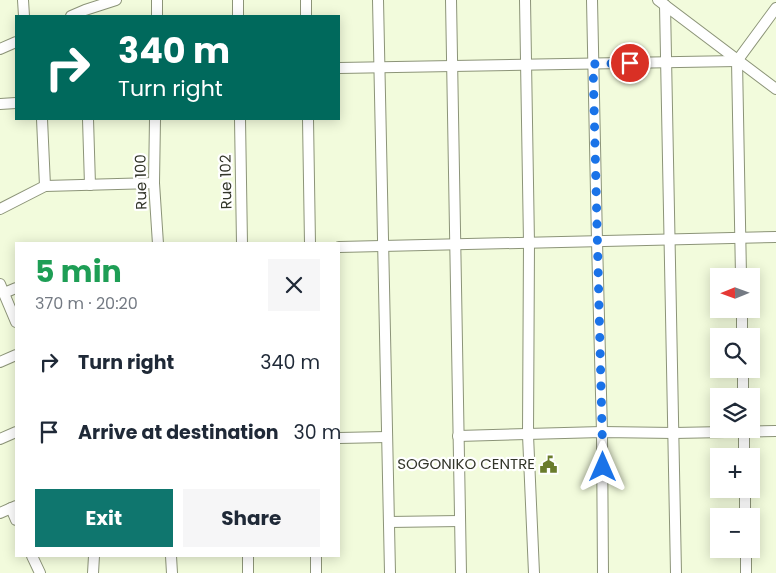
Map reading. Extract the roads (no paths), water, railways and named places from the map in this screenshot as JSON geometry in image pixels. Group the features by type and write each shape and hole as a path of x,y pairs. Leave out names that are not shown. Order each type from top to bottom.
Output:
{"street":[{"path":"24,0 24,15"},
{"path":"73,15 85,9 116,0"},
{"path":"157,0 157,15"},
{"path":"238,0 238,15"},
{"path":"306,0 306,15"},
{"path":"378,0 390,573"},
{"path":"451,0 461,573"},
{"path":"525,0 529,243 528,435 534,573"},
{"path":"592,0 596,241 602,432 603,573"},
{"path":"661,3 776,89"},
{"path":"661,3 666,62 676,573"},
{"path":"741,268 737,61 776,8"},
{"path":"0,49 15,42"},
{"path":"340,68 737,61"},
{"path":"0,104 15,103"},
{"path":"42,120 45,186"},
{"path":"88,120 90,186"},
{"name":"Rue 100","path":"155,120 154,183 158,242"},
{"name":"Rue 102","path":"240,120 242,242"},
{"path":"308,120 310,242"},
{"path":"0,209 45,186 154,183"},
{"path":"340,247 776,237"},
{"path":"15,288 2,288 15,320"},
{"path":"0,362 15,355"},
{"path":"760,430 776,431"},
{"path":"458,436 710,431"},
{"path":"0,439 15,432"},
{"path":"340,438 387,437"},
{"path":"0,512 14,507"},
{"path":"389,522 460,521"},
{"path":"32,557 40,573"},
{"path":"93,573 94,557"},
{"path":"171,557 172,573"},
{"path":"248,557 248,573"},
{"path":"316,557 316,573"},
{"path":"746,558 746,573"}],"place":[{"name":"SOGONIKO CENTRE","path":"549,464"}]}
